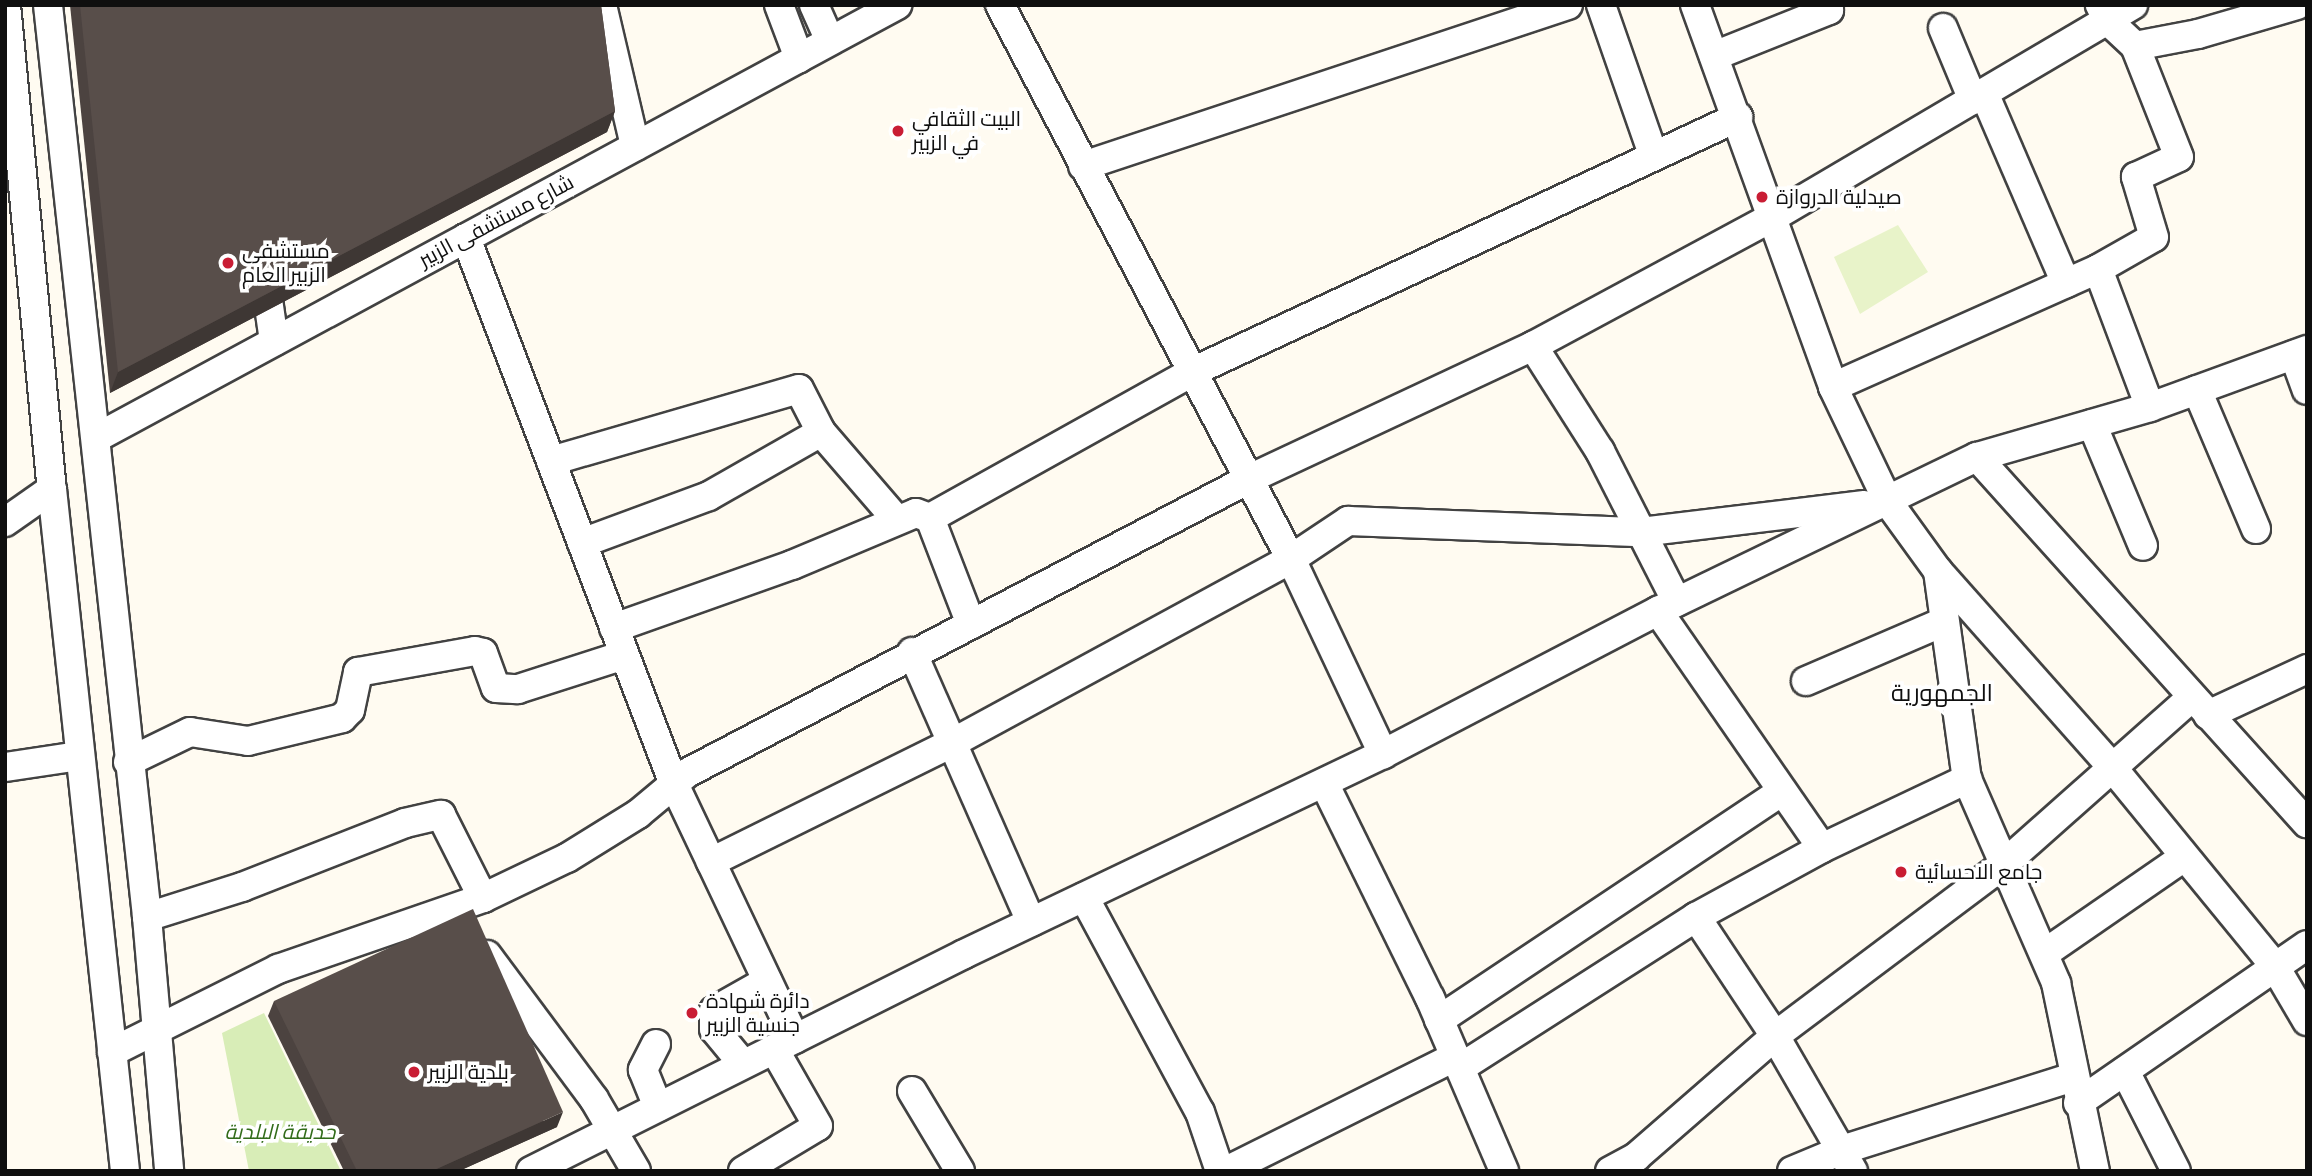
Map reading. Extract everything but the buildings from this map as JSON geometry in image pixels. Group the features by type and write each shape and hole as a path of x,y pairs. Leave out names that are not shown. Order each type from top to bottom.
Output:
{"street":[{"path":"6,5 9,62 51,489 125,1171"},
{"path":"48,5 67,81 96,438 128,762 147,917 169,1171"},
{"path":"602,5 635,146"},
{"path":"779,5 799,58"},
{"path":"814,5 830,41"},
{"name":"شارع مستشفى الزبير","path":"96,438 897,5"},
{"path":"1000,5 1247,480 1291,559 1383,754"},
{"path":"1083,166 1567,5"},
{"path":"1601,5 1653,154"},
{"path":"1695,5 1738,117 1833,387 1888,502 1938,570 2111,766 2274,965 2307,1021"},
{"path":"1714,56 1829,10 1826,5"},
{"path":"112,1052 278,969 483,898 567,858 638,814 687,773 912,652 1247,480 1533,346 1773,217 1979,97 2104,13 2133,5"},
{"path":"2135,46 2198,34 2297,5"},
{"path":"1833,387 2098,269 2154,237 2136,177 2179,157 2135,46 2104,13"},
{"path":"1943,28 1979,97 2066,283"},
{"path":"930,519 1192,372 1653,154 1738,117"},
{"path":"466,238 674,784 768,981 785,1044 818,1126 743,1171"},
{"path":"260,247 274,341"},
{"path":"2098,269 2150,407"},
{"path":"1533,346 1600,451 1642,532 1668,606 1782,790 1822,848"},
{"path":"531,1171 1031,922 1383,754 1668,606 1977,457 2150,407 2300,353 2307,390"},
{"path":"551,461 799,389 821,432 898,520"},
{"path":"2197,390 2256,529"},
{"path":"2092,424 2143,546"},
{"path":"582,542 709,496 821,432"},
{"path":"1977,457 2199,707 2307,822"},
{"path":"5,522 51,489"},
{"path":"710,862 952,743 1291,559 1348,521 1642,532 1888,502"},
{"path":"614,628 792,565 916,513 930,519 971,624"},
{"path":"1938,570 1943,622 1967,779 2045,953 2095,1171"},
{"path":"1806,681 1943,622"},
{"path":"128,762 190,732 248,741 342,718 350,710 358,673 475,651 483,653 496,688 518,689 624,655"},
{"path":"912,652 1031,922"},
{"path":"1610,1171 1636,1157 1775,1036 2004,864 2111,766 2199,707 2307,669"},
{"path":"5,767 79,756"},
{"path":"1226,1171 1457,1063 1696,917 1822,848 1967,779"},
{"path":"1324,783 1439,1020 1504,1171"},
{"path":"1439,1020 1782,790"},
{"path":"147,917 242,887 405,823 441,815 483,898"},
{"path":"2045,953 2184,857"},
{"path":"1084,897 1200,1112 1220,1171"},
{"path":"1696,917 1775,1036 1847,1160"},
{"path":"1792,1171 1847,1160 2076,1090 2125,1071 2274,965 2307,945"},
{"path":"486,955 614,1129 636,1171"},
{"path":"743,1064 714,1029 715,1011 768,981"},
{"path":"656,1044 643,1070 657,1107"},
{"path":"2125,1071 2176,1171"},
{"path":"912,1091 951,1168"}],"green space":[{"path":"1898,225 1928,272 1860,314 1834,257"},
{"name":"حديقة البلدية","path":"264,1013 341,1171 249,1171 222,1033"}],"place":[{"name":"البيت الثقافي في الزبير","path":"898,131"},
{"name":"صيدلية الدروازة","path":"1762,197"},
{"name":"مستشفى الزبير العام","path":"228,263"},
{"name":"جامع الاحسائية","path":"1901,872"},
{"name":"دائرة شهادة جنسية الزبير","path":"692,1013"},
{"name":"بلدية الزبير","path":"414,1072"}],"district":[{"name":"الجمهورية","path":"1942,693"}]}
